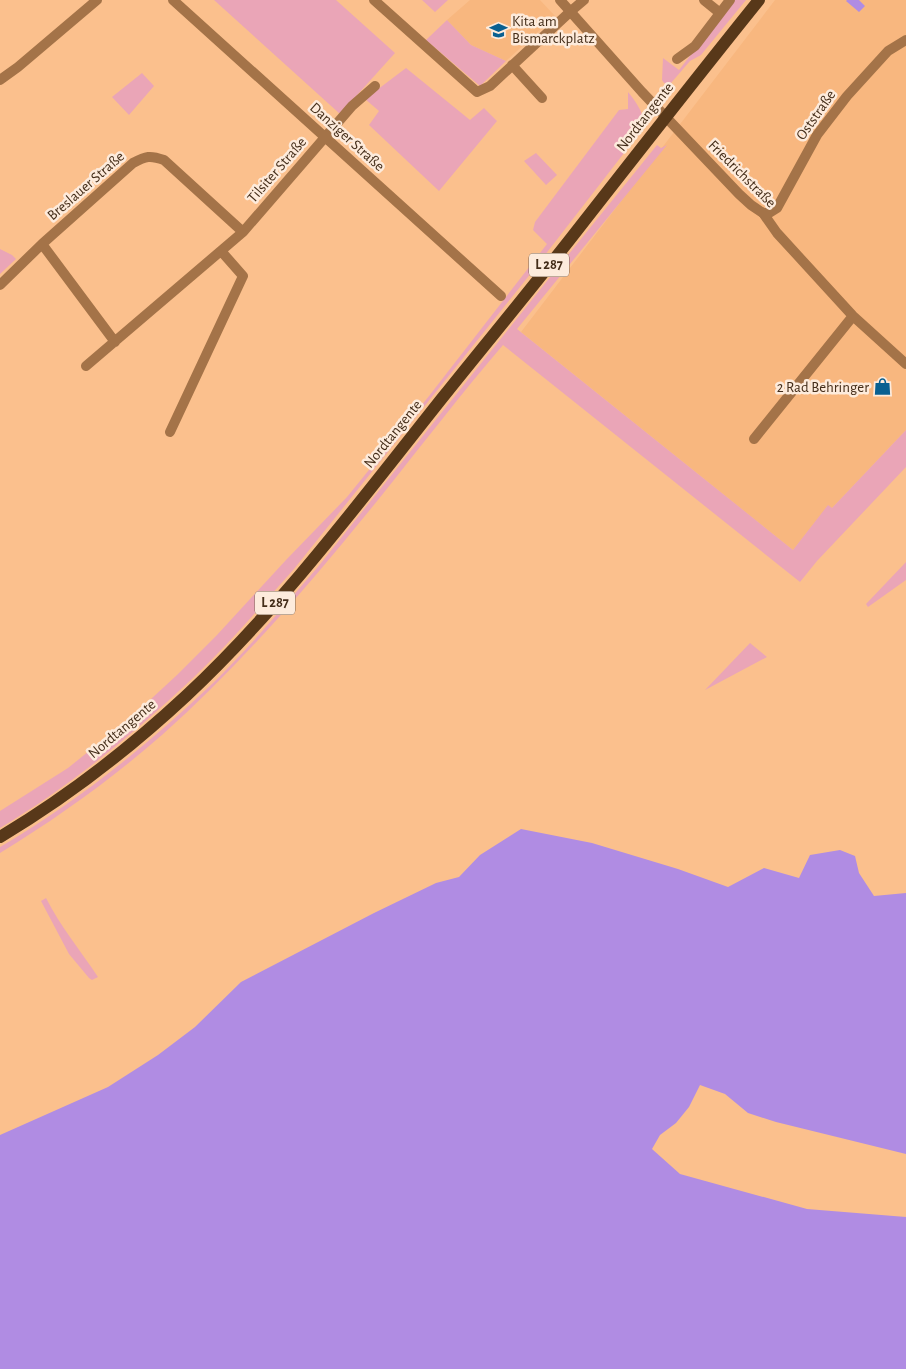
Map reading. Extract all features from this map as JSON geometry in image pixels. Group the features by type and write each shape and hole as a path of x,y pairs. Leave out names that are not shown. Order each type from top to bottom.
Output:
{"main road":[{"name":"Nordtangente","path":"0,837 50,805 121,753 187,695 248,633 319,552 574,235 759,0"}],"street":[{"path":"0,80 97,0"},
{"name":"Danziger Straße","path":"172,0 501,296"},
{"path":"374,0 477,92 490,86 584,0"},
{"name":"Friedrichstraße","path":"560,0 696,149 739,194 763,213 777,233 853,316 906,364"},
{"path":"704,0 720,12"},
{"path":"677,59 695,46 730,0"},
{"name":"Oststraße","path":"763,213 769,213 777,208 817,135 847,96 888,51 906,40"},
{"path":"512,65 542,98"},
{"name":"Tilsiter Straße","path":"86,366 243,232 352,106 375,86"},
{"name":"Breslauer Straße","path":"0,285 42,244 133,162 144,157 154,156 164,160 243,232"},
{"path":"42,244 116,342"},
{"path":"170,432 243,276 221,251"},
{"path":"754,439 853,316"}],"shaded area":[{"path":"214,0 336,0 395,53 340,114"},
{"path":"422,0 448,0 435,12"},
{"name":"Kita am Bismarckplatz","path":"470,0 540,0 555,16 506,61 471,45 447,20"},
{"path":"733,0 746,0 701,55 690,61 671,83 664,83 662,80 663,58 679,70"},
{"path":"775,0 906,0 906,430 832,508 828,506 793,550 521,332"},
{"path":"847,0 859,0 865,6 859,12"},
{"path":"447,20 471,45 506,61 480,86 426,40"},
{"path":"406,68 470,120 484,108 497,121 439,191 369,125 379,111 365,99"},
{"path":"142,73 154,86 129,115 112,97"},
{"path":"628,92 643,116 645,126 524,282 294,569 219,652 148,719 76,777 0,828 0,811 68,768 138,711 217,635 347,497 429,396 547,244 533,230 535,222 619,110 628,109"},
{"path":"657,145 661,148 667,145 517,329 793,550 828,505 832,508 906,430 906,467 817,561 800,582 503,345 330,558 277,620 221,679 162,735 124,767 63,812 0,853 0,847 29,830 84,792 163,728 213,683 266,627 317,568"},
{"path":"536,153 557,175 546,185 524,161"},
{"path":"0,249 16,259 0,274"},
{"path":"906,562 906,580 868,607 866,604"},
{"path":"750,643 767,657 705,690"},
{"path":"521,829 592,843 678,869 728,887 764,868 799,878 810,855 840,850 855,856 859,873 874,896 906,893 906,1154 776,1122 748,1113 725,1094 700,1085 689,1107 676,1123 660,1135 652,1149 680,1174 807,1209 906,1217 906,1369 0,1369 0,1135 108,1087 158,1055 195,1027 241,982 436,883 459,877 480,855"},
{"path":"46,898 98,977 92,980 89,978 69,954 41,901"}],"place":[{"name":"Kita am Bismarckplatz","path":"498,30"},
{"name":"2 Rad Behringer","path":"883,387"}]}
